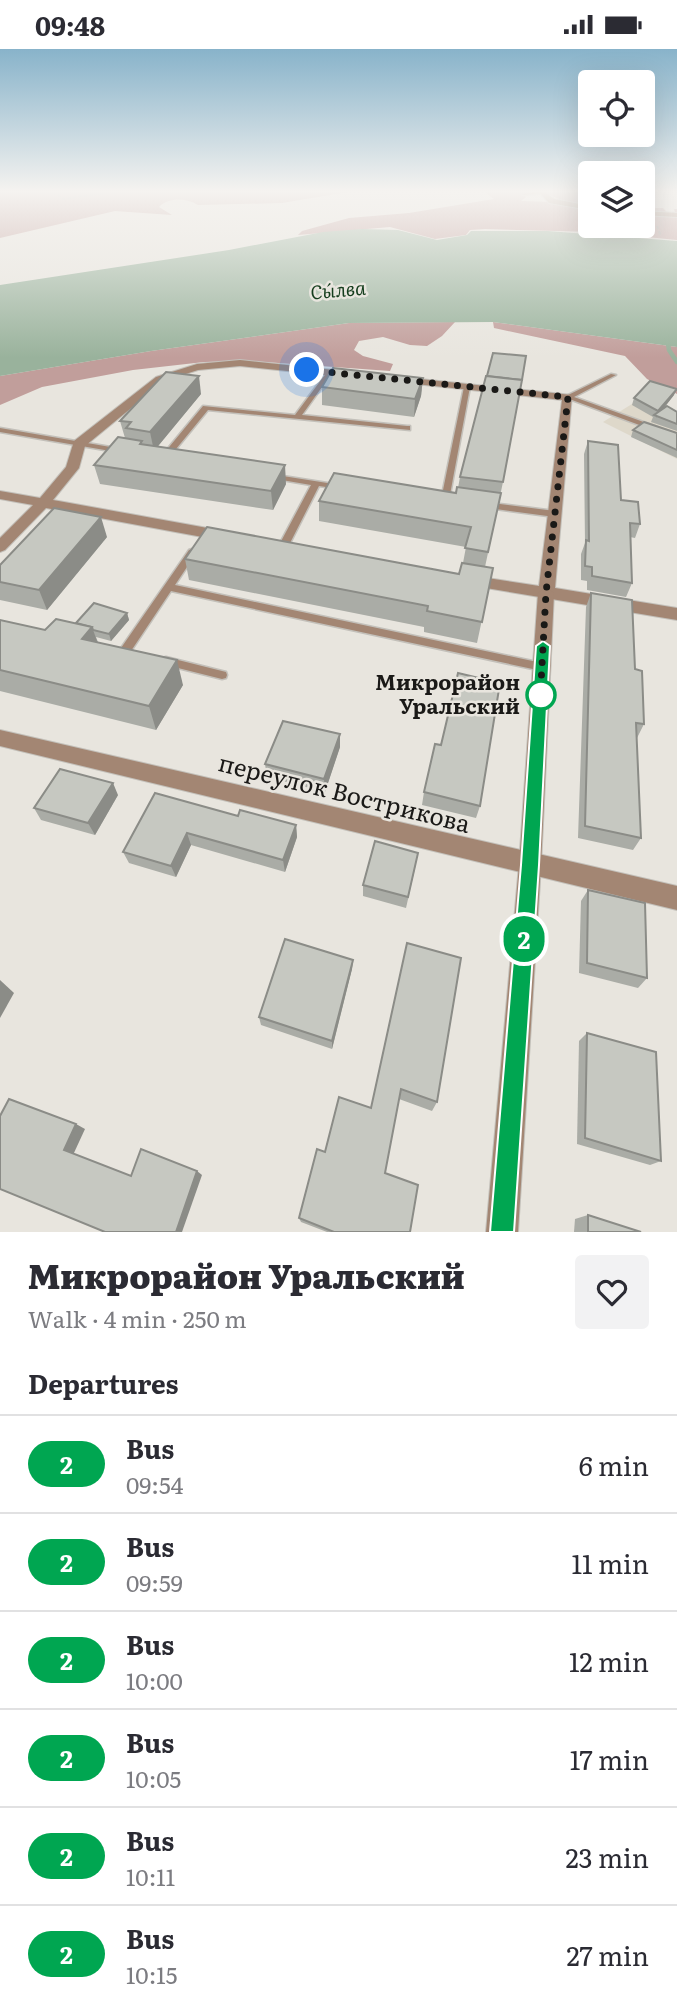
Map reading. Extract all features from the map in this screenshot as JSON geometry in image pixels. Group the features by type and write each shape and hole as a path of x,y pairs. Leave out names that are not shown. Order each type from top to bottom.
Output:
{"street":[{"path":"0,547 72,468 79,444 160,379 197,367 240,363 371,377"},
{"path":"384,378 568,397 546,593 530,865 502,1232"},
{"path":"0,495 244,540"},
{"path":"454,577 677,614"},
{"name":"переулок Вострикова","path":"0,738 677,898"}],"lane":[{"path":"297,417 329,373"},
{"path":"568,397 613,375"},
{"path":"445,500 467,387"},
{"path":"568,397 677,437"},
{"path":"164,458 206,408 407,428"},
{"path":"0,429 128,452"},
{"path":"152,456 178,460"},
{"path":"261,474 355,489"},
{"path":"283,547 316,484"},
{"path":"432,499 459,502"},
{"path":"472,504 555,514"},
{"path":"125,651 205,533"},
{"path":"168,587 542,667"},
{"path":"112,648 137,654"},
{"path":"149,657 222,675"}],"shaded area":[{"path":"455,322 442,336 427,346 410,345 383,337 359,341 354,350 363,356 393,364 390,371 250,361 204,362 133,370 42,387 0,405 0,376 349,323"},
{"path":"493,322 677,347 677,394 647,379 625,356 494,328"},
{"path":"640,399 677,420 677,459 603,422"}],"water":[{"name":"Сы́лва","path":"244,247 677,247 677,347 493,322 349,323 0,376 0,285"}],"building":[{"path":"493,353 526,356 522,380 487,376"},
{"path":"333,368 423,378 415,399 322,387"},
{"path":"166,372 199,376 150,432 126,428 131,422 120,421"},
{"path":"486,376 522,380 503,482 460,477"},
{"path":"650,381 677,389 658,411 634,398"},
{"path":"667,406 677,412 677,424 654,415"},
{"path":"644,422 677,433 677,450 633,430"},
{"path":"118,437 142,441 140,444 285,465 271,491 94,465"},
{"path":"588,441 618,445 621,500 638,502 640,524 630,523 632,583 592,576 592,567 585,566 586,540 589,541"},
{"path":"334,473 456,493 457,487 501,493 488,552 465,548 471,527 319,501"},
{"path":"54,508 101,517 39,590 0,582 0,565"},
{"path":"207,527 459,574 462,563 493,568 482,622 427,611 428,606 185,559"},
{"path":"591,593 632,600 635,669 642,671 644,724 636,723 641,838 585,826"},
{"path":"94,603 127,613 109,634 76,623"},
{"path":"56,619 92,627 82,639 177,660 149,706 0,670 0,620 45,630"},
{"path":"458,673 500,683 480,806 424,792 435,744 441,745"},
{"path":"283,721 340,734 324,779 265,764"},
{"path":"60,769 113,783 88,823 34,808"},
{"path":"155,793 238,816 240,810 296,825 283,860 187,833 171,866 123,852"},
{"path":"375,841 418,853 408,897 363,885"},
{"path":"588,890 645,903 647,978 587,963"},
{"path":"285,939 353,960 332,1041 259,1017"},
{"path":"407,943 461,958 437,1102 401,1089 385,1173 418,1185 410,1232 334,1232 299,1218 317,1149 325,1152 339,1097 371,1108"},
{"path":"587,1033 656,1052 661,1161 585,1138"},
{"path":"9,1099 76,1124 64,1150 131,1176 141,1149 197,1171 176,1232 105,1232 0,1189 0,1116"},
{"path":"588,1215 641,1232 588,1232"}],"waterway":[{"path":"667,337 669,350 677,362"}],"bus line":[{"name":"2","path":"502,1232 530,865 543,646"}],"place":[{"name":"Микрорайон Уральский","path":"541,695"}],"route":[{"path":"307,370 568,397 546,593 540,701 541,695"}]}
